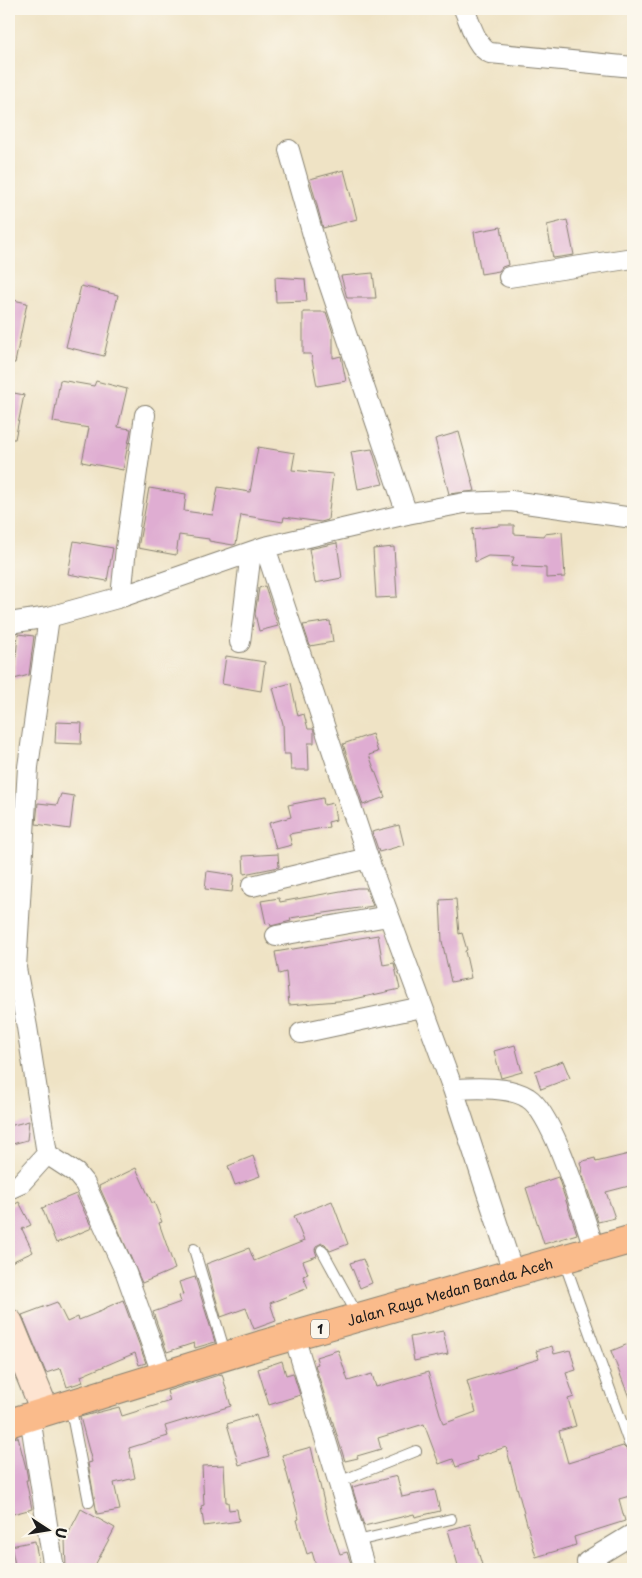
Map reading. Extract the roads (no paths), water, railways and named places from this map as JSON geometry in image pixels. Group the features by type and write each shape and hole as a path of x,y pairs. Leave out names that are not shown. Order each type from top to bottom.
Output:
{"highway":[{"name":"Jalan Raya Medan Banda Aceh","path":"39,1414 226,1356 513,1272 563,1260 633,1238"}],"street":[{"path":"464,9 483,50 490,53 633,67"},
{"path":"289,150 315,242 407,514"},
{"path":"509,277 633,258"},
{"path":"121,597 145,414"},
{"path":"9,623 49,617 121,597 258,549 407,514 464,503 511,501 633,518"},
{"path":"240,642 258,549"},
{"path":"258,549 388,916 453,1089 513,1272"},
{"path":"49,617 28,767 15,883 16,976 27,1027 47,1154 76,1172 86,1184 126,1273 163,1376"},
{"path":"252,886 368,858"},
{"path":"276,936 388,916"},
{"path":"301,1033 422,1007"},
{"path":"453,1089 481,1088 514,1092 536,1104 555,1136 595,1250"},
{"path":"9,1189 20,1184 47,1154"},
{"path":"9,1322 39,1414 54,1569"},
{"path":"294,1336 365,1569"},
{"path":"587,1562 633,1534"}],"lane":[{"path":"194,1249 226,1356"},
{"path":"322,1250 359,1317"},
{"path":"563,1260 629,1443"},
{"path":"39,1414 90,1502"},
{"path":"339,1482 416,1451"},
{"path":"357,1542 451,1519"}]}
